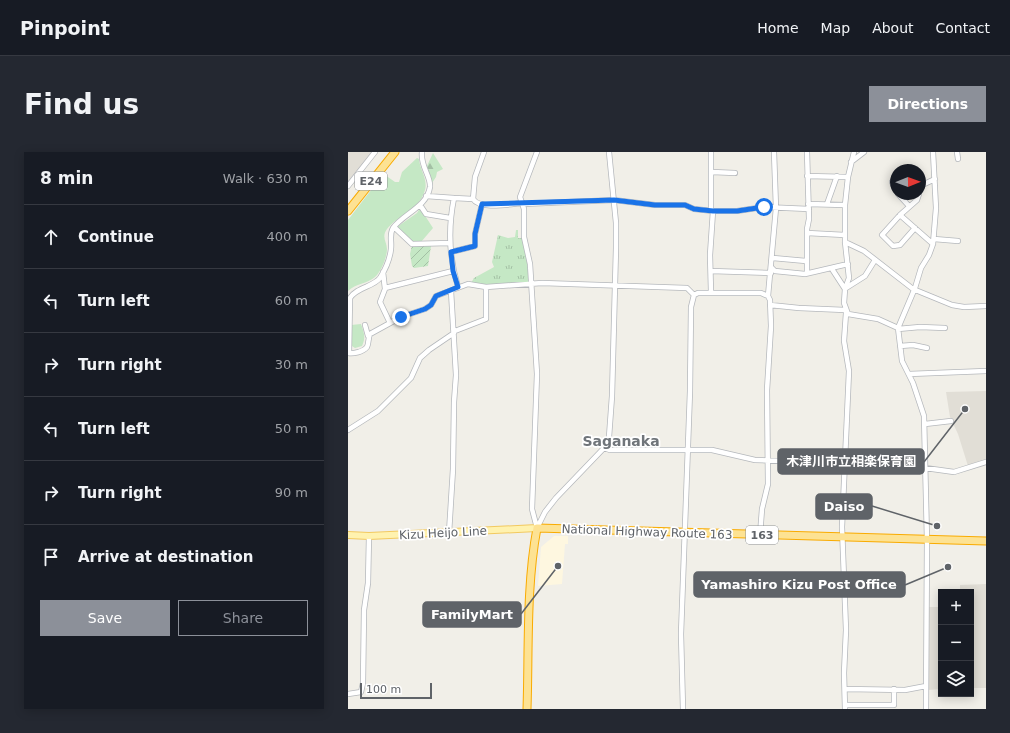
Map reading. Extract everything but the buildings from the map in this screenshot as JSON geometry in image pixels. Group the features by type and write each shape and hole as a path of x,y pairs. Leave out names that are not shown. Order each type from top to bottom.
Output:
{"highway":[{"name":"E24","path":"348,211 395,152"},
{"name":"National Highway Route 163","path":"537,528 986,541"},
{"path":"527,709 530,608 534,544 537,528"}],"main road":[{"name":"Kizu Heijo Line","path":"348,535 369,536 537,528"}],"street":[{"path":"348,186 375,152"},
{"path":"365,325 368,336 367,346 353,354 349,353 350,298 358,290 378,279 383,272 389,256 390,235 394,227 420,205 430,186 422,164 422,152"},
{"path":"473,199 475,177 484,152"},
{"path":"537,152 521,192 524,237 530,264 537,374 532,509 537,528"},
{"path":"537,528 545,512 556,498 604,448 608,436 610,423 616,286 614,200 609,152"},
{"path":"711,292 710,255 712,152"},
{"path":"760,535 762,509 768,484 767,390 770,304 768,296 772,270 776,208 774,152"},
{"path":"807,152 807,273"},
{"path":"854,152 848,177 845,205 845,242 849,278 846,289 844,341 849,371 843,537 846,630 845,707 894,705 894,689"},
{"path":"852,162 864,152"},
{"path":"926,709 927,540 925,424 924,416 909,374 902,361 898,328 921,268 930,255 934,241 935,179 933,152"},
{"path":"957,152 958,159"},
{"path":"712,172 735,173"},
{"path":"806,176 848,177"},
{"path":"827,204 837,176"},
{"path":"926,183 935,179"},
{"path":"426,196 473,199 482,204 523,204 614,200 655,205 685,205 694,209 712,211 737,211 764,207 776,208 827,204 845,205"},
{"path":"454,198 450,218 450,244 453,271 458,287"},
{"path":"904,200 910,206"},
{"path":"915,228 900,245 894,246 882,235 900,215 917,200"},
{"path":"451,252 475,246 475,234 482,204"},
{"path":"420,205 426,214 450,218"},
{"path":"900,215 915,228 934,241 958,241"},
{"path":"394,227 412,244 450,244"},
{"path":"807,233 845,235"},
{"path":"845,242 861,249 913,289 952,305 964,307 986,306"},
{"path":"773,258 806,261"},
{"path":"846,289 865,276 875,260"},
{"path":"711,271 772,270 796,274 832,269 848,264"},
{"path":"832,269 846,289"},
{"path":"385,288 453,271"},
{"path":"383,272 385,288 380,302 390,323"},
{"path":"368,336 390,323 425,309 431,305 436,296 468,284 486,287 531,284 687,288 694,295"},
{"path":"348,430 378,411 412,378 420,358 429,350 454,332 486,319 486,287"},
{"path":"449,533 456,375 451,291"},
{"path":"694,295 698,293 711,292 762,293 768,296"},
{"path":"683,709 681,634 688,450 691,308 694,295"},
{"path":"770,304 799,308 846,311 878,319 898,328 945,328"},
{"path":"900,346 913,345 927,348"},
{"path":"909,374 986,371"},
{"path":"925,424 951,421"},
{"path":"604,448 610,450 712,450 755,460 926,467 954,472 986,462"},
{"path":"348,694 361,692 363,682 364,610 368,583 369,536"},
{"path":"845,689 905,690 926,686"}],"shaded area":[{"path":"348,152 373,152 348,182"},
{"path":"986,391 986,460 968,466 958,434 950,417 946,392"},
{"path":"554,536 568,536 568,544 565,544 562,584 538,586 541,547"},
{"path":"986,584 986,688 974,688 974,589 960,589 960,585"},
{"path":"927,607 938,607 938,689 928,690"}],"green space":[{"path":"433,153 443,169 437,172 432,183 426,168"},
{"path":"417,158 419,159 425,178 426,186 422,197 413,208 392,224 385,232 384,237 387,252 377,275 369,281 354,286 348,291 348,220 382,176 385,175 395,182 399,182 402,172"},
{"path":"420,208 433,228 421,242 413,243 397,227 417,213"},
{"path":"516,230 518,230 518,238 522,238 528,261 529,282 486,286 471,283 474,278 494,267 492,262 498,235 508,238 515,237"},
{"path":"421,244 431,246 428,266 414,268 412,266 410,254 412,245"},
{"path":"361,324 364,332 364,340 362,346 355,348 352,346 351,325"}],"place":[{"name":"木津川市立相楽保育園","path":"965,409"},
{"name":"Daiso","path":"937,526"},
{"name":"FamilyMart","path":"558,566"},
{"name":"Yamashiro Kizu Post Office","path":"948,567"}],"district":[{"name":"Saganaka","path":"621,441"}],"route":[{"path":"401,317 425,309 431,305 436,296 458,287 453,271 451,252 475,246 475,234 478,227 482,204 571,203 614,200 655,205 685,205 694,209 713,211 737,211 764,207"}]}
